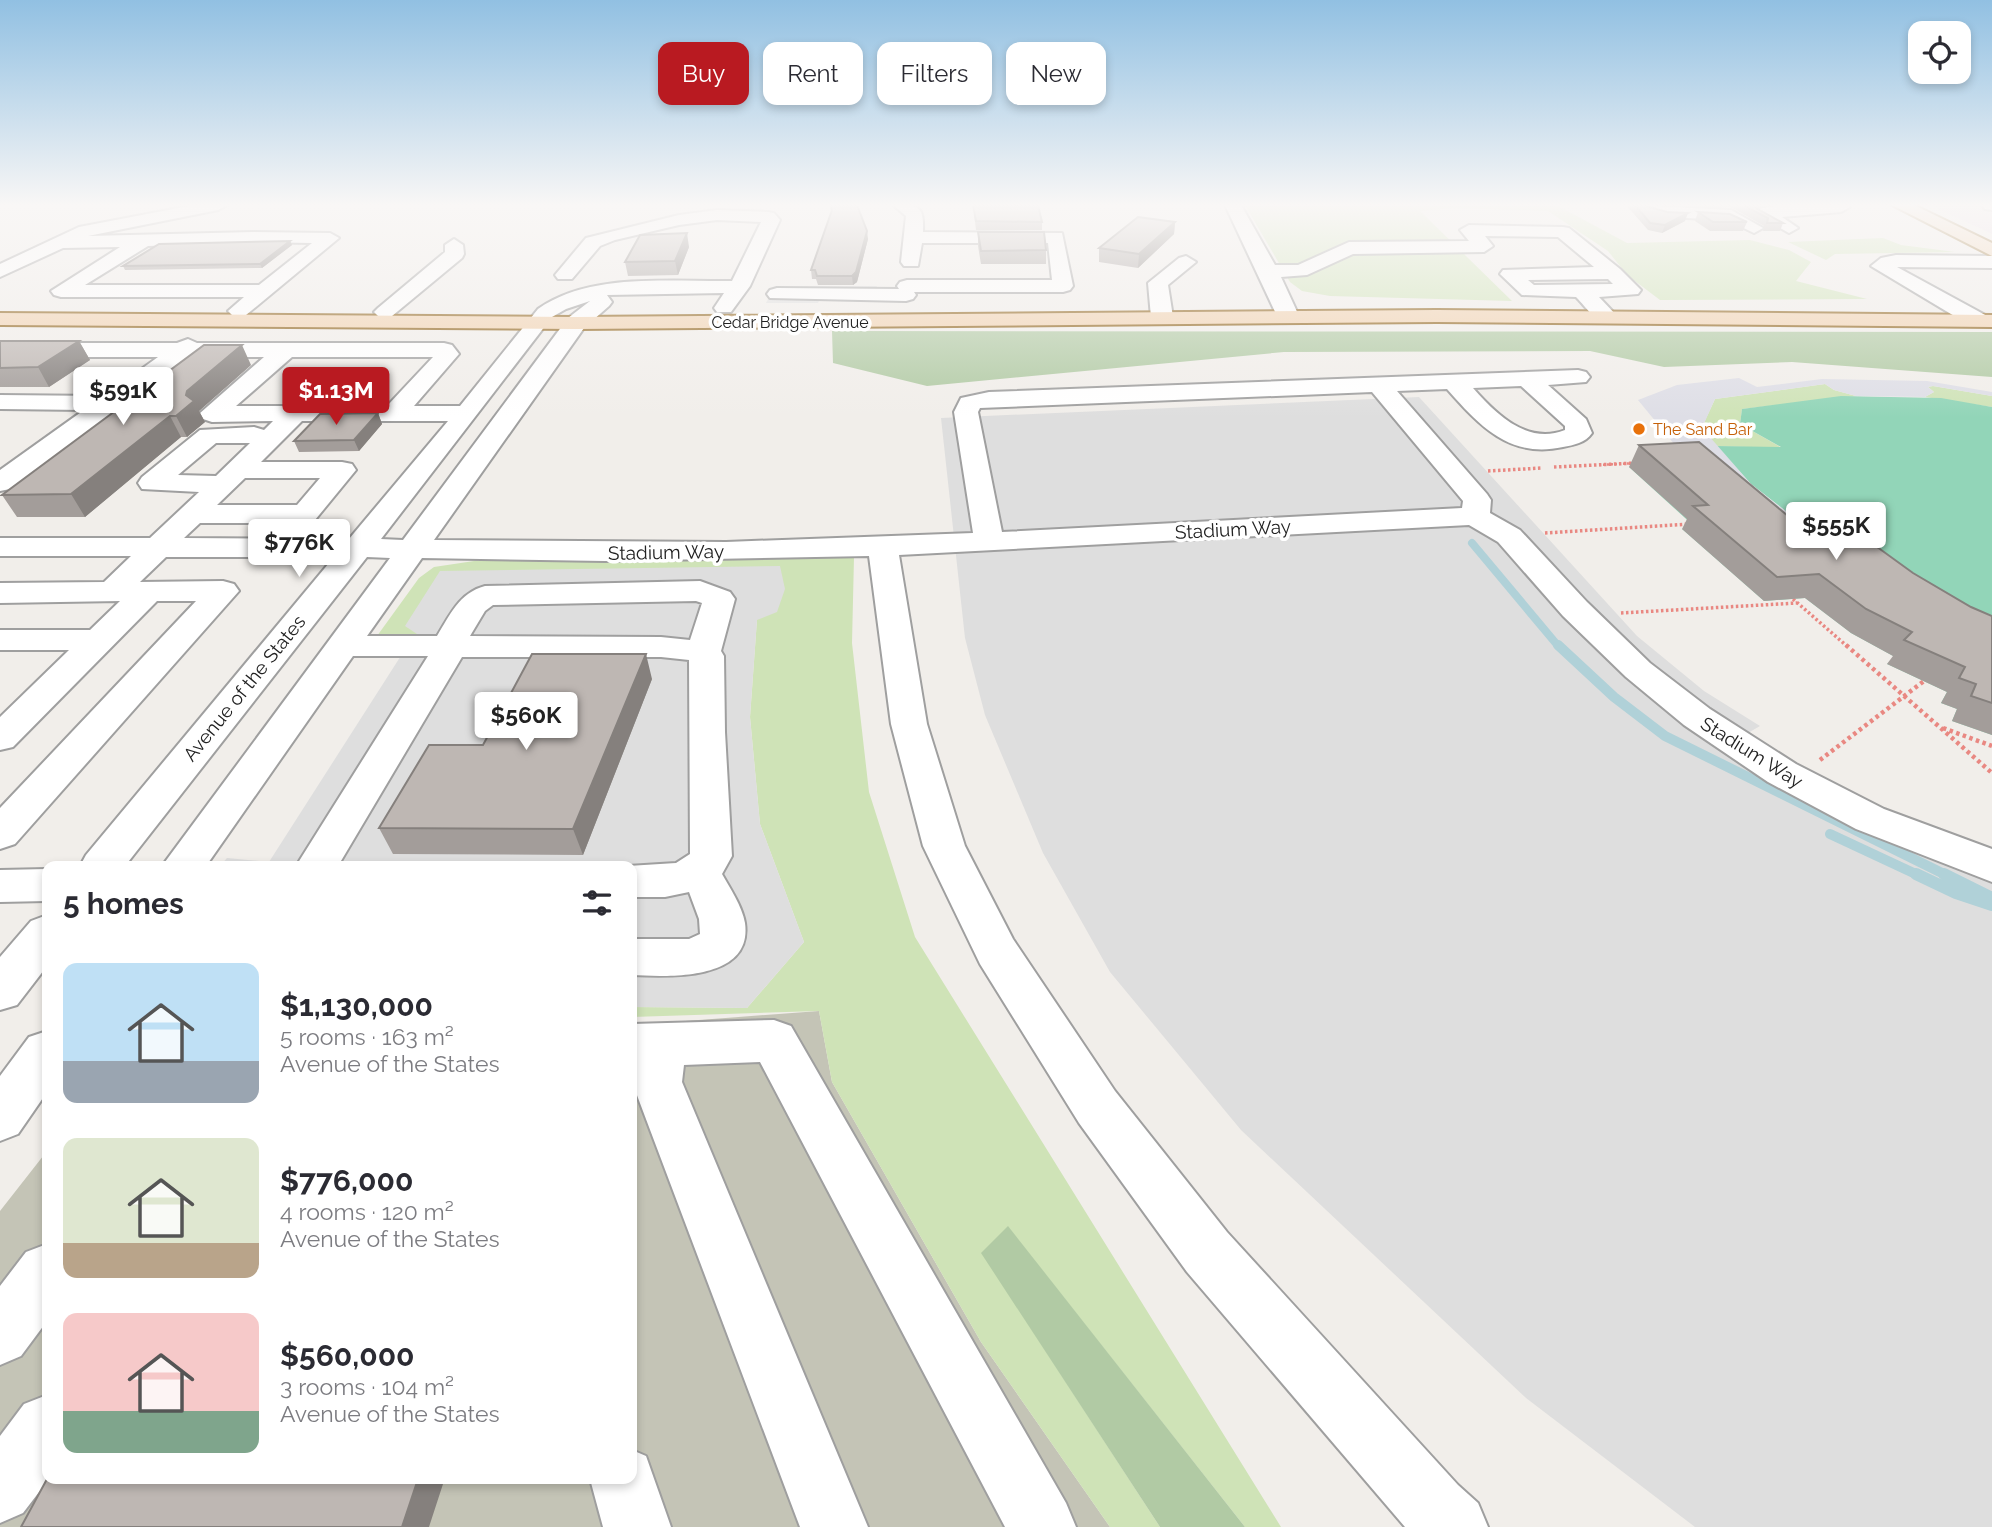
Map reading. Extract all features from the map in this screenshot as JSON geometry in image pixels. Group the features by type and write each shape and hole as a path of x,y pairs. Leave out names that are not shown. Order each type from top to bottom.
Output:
{"main road":[{"path":"585,310 721,313 906,297 1125,317"},
{"name":"Cedar Bridge Avenue","path":"245,316 541,318 585,310 1125,317 1982,317"},
{"path":"0,311 245,316 385,312 541,318"},
{"path":"0,319 190,336"}],"street":[{"path":"84,276 61,291 263,291"},
{"path":"0,483 112,403 190,336 245,316 263,291 281,276"},
{"path":"385,312 428,276"},
{"path":"721,313 744,276"},
{"path":"906,297 909,276"},
{"path":"777,294 906,297 1063,286 1061,276"},
{"path":"1162,317 1158,283 1167,276"},
{"path":"1270,276 1288,316"},
{"path":"1514,276 1529,291 1631,290 1616,276"},
{"path":"1897,276 1982,317"},
{"path":"187,861 602,289 739,287"},
{"path":"1582,291 1607,317"},
{"path":"541,318 556,303 568,299 585,310"},
{"name":"Avenue of the States","path":"105,861 467,414 541,318"},
{"path":"0,350 33,350 190,336 288,349 438,349 448,352 394,413"},
{"path":"288,349 212,414 467,414"},
{"path":"296,376 326,349"},
{"path":"0,370 33,350"},
{"path":"989,542 966,412 970,404 989,399 1578,377"},
{"path":"1453,381 1495,427 1504,433 1536,441 1559,440 1579,433 1577,424 1527,379"},
{"path":"1378,384 1477,500 1475,516"},
{"path":"334,390 414,391"},
{"path":"0,402 112,403"},
{"path":"112,592 296,414"},
{"path":"193,514 304,514 342,470 293,470 152,484 209,435 274,435"},
{"path":"252,514 293,470"},
{"name":"Stadium Way","path":"0,547 160,546 604,552 883,547 1475,516 1509,536 1582,615 1638,670 1697,717 1795,780 1870,819 1992,866"},
{"path":"883,547 909,724 944,846 996,951 1097,1108 1207,1252 1434,1509 1454,1527"},
{"path":"0,593 223,591 0,834"},
{"path":"0,738 148,592"},
{"path":"320,861 472,605 485,596 700,592 719,599 703,654"},
{"path":"0,640 99,640"},
{"path":"343,646 661,646 697,650 707,656 706,732 711,856 706,866 669,881 637,881"},
{"path":"637,957 692,957 710,953 719,944 724,928 720,912 698,870"},
{"path":"0,886 42,885"},
{"path":"0,991 42,939"},
{"path":"834,1527 657,1082 646,1045 774,1041 1042,1527"},
{"path":"0,1335 42,1280"},
{"path":"0,1490 42,1434"},
{"path":"624,1484 637,1527"}],"path":[{"path":"1455,473 1645,462"},
{"path":"1509,536 1692,524"},
{"path":"1793,599 1992,773"},
{"path":"1582,615 1798,603"},
{"path":"1795,780 1924,681"},
{"path":"1939,727 1992,746"}],"shaded area":[{"path":"877,286 874,298 820,298 818,303 766,303 774,287"},
{"path":"1739,378 1757,387 1822,379 1927,381 1992,392 1992,396 1933,386 1928,387 1934,392 1925,397 1856,396 1834,390 1825,384 1715,399 1702,428 1751,484 1824,541 1684,456 1638,400 1677,385"},
{"path":"1419,397 1637,636 1704,691 1760,726 1734,741 1992,866 1992,1527 1695,1527 1526,1398 1241,1130 1110,972 1043,853 985,715 965,638 941,418"},
{"path":"780,566 785,589 777,612 757,620 750,717 760,824 804,942 747,1008 637,1007 637,861 270,861 404,651 365,650 377,636 417,634 405,626 440,571"},
{"path":"227,858 258,861 224,861"},
{"path":"819,1011 832,1082 981,1342 1110,1527 0,1527 0,1211 42,1157 42,1484 637,1484 637,1025"}],"green space":[{"path":"1287,276 1487,276 1512,301 1330,296 1302,291"},
{"path":"1629,276 1800,276 1796,281 1867,299 1660,300"},
{"path":"832,331 1992,332 1992,377 1792,362 1664,367 1590,351 1284,352 927,386 833,363"},
{"path":"1825,384 1834,390 1856,396 1742,409 1740,424 1782,448 1716,446 1702,427 1715,399"},
{"path":"1928,387 1992,396 1992,407 1925,397 1934,392"},
{"path":"1841,396 1941,398 1992,407 1992,735 1952,721 1957,709 1941,703 1947,692 1887,664 1895,657 1851,633 1805,598 1764,601 1682,529 1696,528 1629,467 1689,464 1823,540 1751,484 1716,446 1781,447 1740,424 1742,409"},
{"path":"854,557 852,643 869,792 915,937 1281,1527 1245,1527 1008,1227 982,1253 1160,1527 1110,1527 981,1342 832,1082 819,1011 637,1017 637,1007 747,1008 804,942 760,824 750,717 757,619 406,626 419,634 377,636 419,578 434,567 474,561"},
{"path":"1008,1226 1245,1527 1160,1527 981,1253"}],"building":[{"path":"0,341 79,341 38,367 0,368"},
{"path":"204,345 242,345 187,391 186,395 194,401 176,416 170,416 71,494 2,495"},
{"path":"378,413 354,440 294,441 320,414"},
{"path":"1699,442 1794,521 1837,518 1913,573 1971,607 1992,616 1992,703 1971,696 1976,684 1959,678 1965,667 1904,640 1912,632 1866,609 1819,574 1777,577 1693,506 1708,505 1639,445"},
{"path":"532,654 646,654 573,829 379,828 429,745 483,745"},
{"path":"44,1484 416,1484 402,1527 21,1527"}],"waterway":[{"path":"1472,543 1559,647"},
{"path":"1558,645 1614,697 1665,736 1948,876"},
{"path":"1830,834 1920,876"},
{"path":"1916,874 1956,893 1992,905"},
{"path":"1944,874 1948,876"},
{"path":"1948,876 1992,898"}],"place":[{"name":"The Sand Bar","path":"1639,429"}]}
